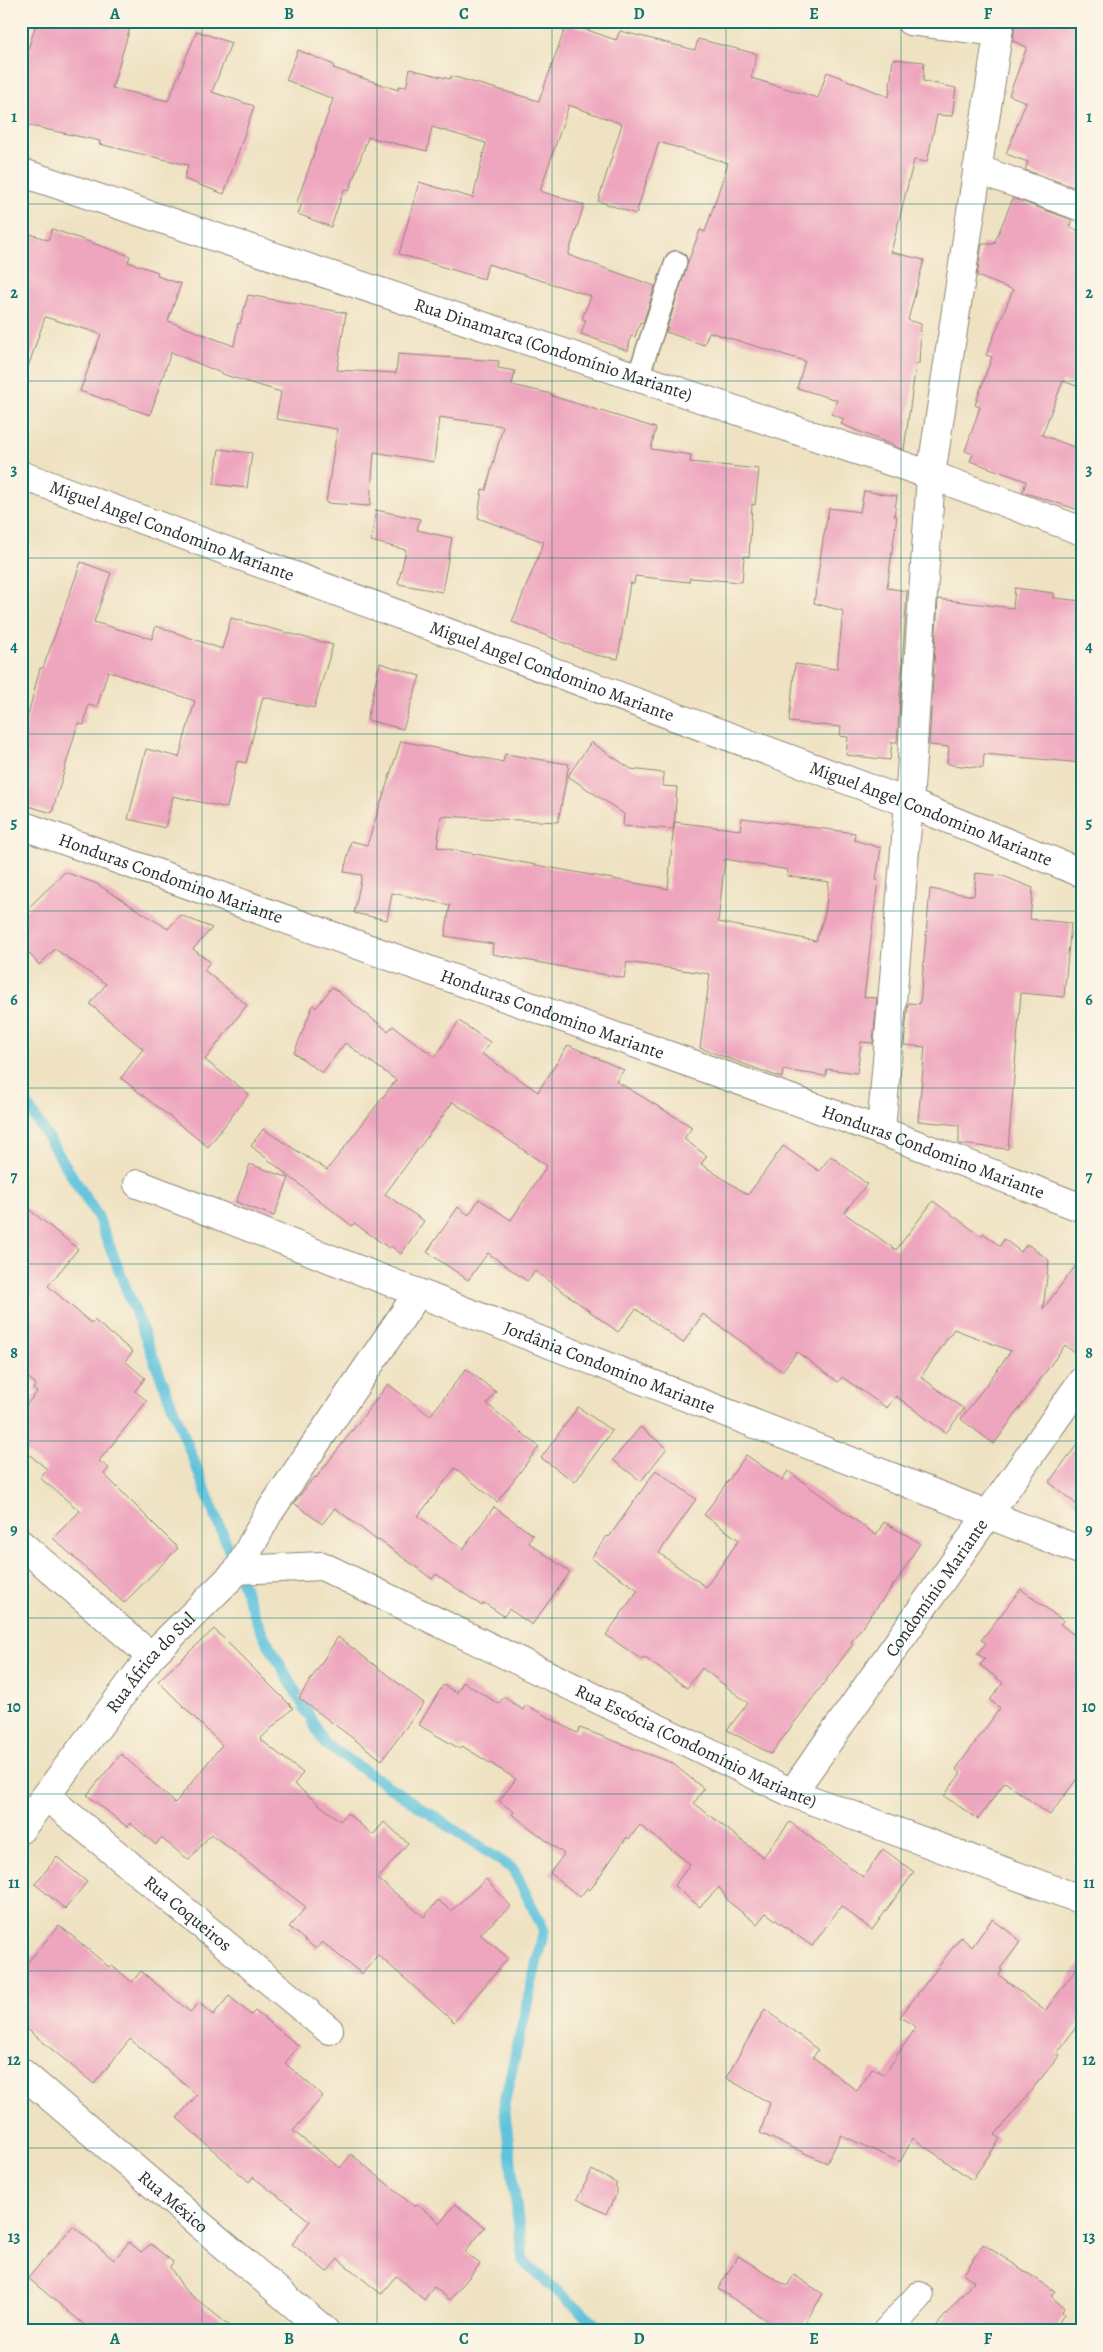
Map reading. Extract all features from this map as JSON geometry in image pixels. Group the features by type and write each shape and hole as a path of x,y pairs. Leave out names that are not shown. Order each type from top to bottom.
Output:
{"street":[{"path":"881,1131 909,803 931,475 999,27 910,21"},
{"path":"977,169 1082,206"},
{"name":"Rua Dinamarca (Condomínio Mariante)","path":"23,173 931,475 1082,531"},
{"name":"Miguel Angel Condomino Mariante","path":"21,475 909,803 1082,873"},
{"name":"Honduras Condomino Mariante","path":"21,826 881,1131 1082,1208"},
{"name":"Jordânia Condomino Mariante","path":"138,1184 1082,1551"},
{"name":"Rua África do Sul","path":"21,1829 151,1656 238,1570 268,1514 418,1293"},
{"name":"Condomínio Mariante","path":"792,1793 1082,1382"},
{"path":"21,1544 151,1656"},
{"name":"Rua Escócia (Condomínio Mariante)","path":"238,1570 322,1566 792,1793 1082,1900"},
{"name":"Rua Coqueiros","path":"46,1796 329,2030"},
{"name":"Rua México","path":"21,2072 326,2331"},
{"path":"887,2331 919,2296"}],"lane":[{"path":"638,377 676,262"}],"building":[{"path":"37,21 132,21 112,88 168,101 197,31 231,43 212,92 254,106 224,194 184,179 188,165 99,144 100,141 26,125 29,110 21,108 21,72"},
{"path":"1015,21 1082,21 1082,190 1025,170 1028,162 1006,154 1026,102 1009,95 1027,47 1013,41"},
{"path":"567,23 616,40 620,31 695,50 698,39 757,54 751,78 818,98 827,72 889,97 893,59 924,62 923,81 956,88 952,116 937,115 927,162 914,160 891,252 924,260 908,320 921,324 919,364 916,364 904,450 841,424 844,419 831,414 837,400 797,388 805,361 709,332 704,345 666,332 688,262 700,230 705,232 728,163 659,142 636,214 598,201 622,124 569,105 540,191 584,205 568,255 655,286 643,323 640,322 635,337 631,336 628,351 581,334 586,320 582,319 591,296 488,264 484,279 399,254 419,182 473,198 486,143 432,127 427,151 368,137 349,191 344,189 331,227 298,214 302,204 297,202 333,99 286,80 298,50 334,65 333,68 398,90 399,86 406,87 410,69 450,79 451,76 539,101"},
{"path":"1013,198 1072,220 1069,227 1082,232 1082,388 1063,381 1042,435 1082,450 1082,488 1079,510 1023,492 1026,481 970,461 973,454 965,451 980,407 975,405 992,357 986,355 1013,290 977,276 982,244 994,244"},
{"path":"52,229 130,256 128,262 158,272 157,276 181,284 168,321 234,346 238,323 240,324 248,295 346,313 337,370 396,373 398,354 499,361 498,368 515,371 512,385 552,394 552,396 656,428 651,449 691,455 690,462 759,469 755,505 752,504 749,557 744,556 742,582 690,578 689,582 635,576 634,584 630,583 618,659 595,655 512,622 544,542 478,518 482,489 486,490 503,426 439,417 434,462 374,452 370,506 326,503 337,429 276,419 281,392 228,376 171,352 150,415 80,391 101,334 45,317 27,370 21,369 21,251 28,233 48,240"},
{"path":"219,449 252,453 247,488 214,484"},
{"path":"864,491 897,496 894,516 897,516 887,588 907,591 897,742 892,742 890,760 846,755 848,737 840,736 841,727 789,722 795,664 837,669 843,611 814,603 823,540 829,508 860,512"},
{"path":"376,510 420,519 417,530 452,538 442,592 398,584 406,550 371,541"},
{"path":"81,562 111,573 94,622 152,639 156,626 222,649 231,618 333,645 314,708 263,697 246,763 237,761 227,808 173,796 165,828 128,819 146,749 179,757 195,701 108,671 97,707 88,705 84,725 78,723 52,813 21,804 21,742 40,668 43,668"},
{"path":"1015,588 1054,593 1054,598 1082,601 1082,763 984,754 983,768 952,765 947,763 949,747 929,745 938,599 1013,608"},
{"path":"380,663 420,676 403,729 367,720"},
{"path":"401,741 503,762 505,754 569,764 558,822 441,816 437,847 668,889 674,822 740,830 742,818 855,833 854,840 881,848 864,997 877,998 873,1043 861,1042 857,1073 827,1069 826,1076 783,1070 782,1078 700,1048 710,974 627,962 624,978 492,954 493,944 445,936 450,905 392,893 387,920 354,913 362,875 344,872 351,841 367,845","holes":["725,859 788,870 787,876 829,882 825,913 816,941 718,922"]},
{"path":"591,742 631,769 664,773 663,786 677,787 674,829 623,826 624,814 568,776"},
{"path":"65,872 97,884 168,929 180,915 212,928 193,949 210,962 204,970 247,1005 205,1060 249,1094 208,1147 121,1078 143,1049 90,1004 106,984 55,949 39,965 21,944 21,915"},
{"path":"976,873 1003,876 1033,888 1030,919 1071,923 1064,997 1021,993 1008,1149 959,1144 959,1125 918,1121 925,1047 904,1045 908,1003 920,1004 930,889 974,896"},
{"path":"332,987 388,1031 393,1026 435,1057 459,1021 490,1042 482,1054 538,1092 568,1045 624,1070 616,1081 692,1127 684,1139 707,1156 701,1164 748,1195 783,1146 819,1171 831,1156 867,1184 844,1213 896,1250 933,1201 981,1236 983,1233 1000,1246 1004,1239 1021,1252 1027,1244 1049,1260 1043,1309 1082,1257 1082,1359 1065,1345 994,1444 961,1419 1011,1351 954,1329 921,1377 964,1409 946,1433 896,1396 887,1408 842,1377 838,1382 797,1352 782,1371 703,1314 683,1343 636,1309 618,1332 535,1271 527,1281 488,1253 468,1280 427,1252 458,1207 469,1215 479,1199 511,1220 547,1166 453,1102 385,1194 424,1221 401,1254 391,1246 389,1248 354,1223 352,1226 251,1146 263,1129 327,1170 396,1080 345,1043 322,1073 294,1053 313,1005 316,1008"},
{"path":"250,1164 289,1178 274,1216 236,1202"},
{"path":"21,1203 78,1249 48,1286 91,1323 94,1320 133,1352 125,1361 145,1378 135,1391 147,1401 99,1461 109,1468 104,1474 178,1548 124,1603 53,1538 80,1511 40,1478 47,1469 21,1448 21,1411 37,1392 33,1389 36,1384 21,1372"},
{"path":"466,1369 496,1392 487,1404 539,1447 497,1502 455,1468 418,1516 463,1549 494,1507 533,1535 528,1542 570,1572 532,1625 509,1609 504,1616 484,1603 482,1606 436,1574 432,1579 335,1508 322,1524 294,1503 314,1477 316,1478 388,1384 430,1416"},
{"path":"578,1407 612,1431 575,1482 541,1458"},
{"path":"640,1427 667,1448 641,1481 613,1460"},
{"path":"1082,1438 1082,1509 1049,1482"},
{"path":"746,1455 782,1480 788,1471 876,1535 884,1522 920,1543 900,1576 851,1642 853,1644 771,1754 727,1730 748,1703 702,1668 687,1688 644,1657 642,1660 606,1635 638,1590 591,1558 607,1536 609,1537 656,1470 696,1499 659,1553 706,1587 739,1540 704,1515"},
{"path":"1021,1589 1063,1621 1060,1624 1082,1641 1082,1772 1050,1815 1005,1782 978,1819 944,1796 961,1773 956,1769 1000,1708 990,1700 1003,1683 980,1665 985,1659 977,1654 986,1643 981,1640"},
{"path":"214,1629 293,1708 260,1739 303,1773 294,1784 340,1821 347,1813 373,1835 384,1822 408,1843 378,1879 424,1917 438,1900 451,1911 486,1879 511,1906 480,1934 508,1958 454,2022 378,1955 362,1974 322,1942 316,1949 289,1927 306,1907 211,1834 189,1860 161,1838 156,1845 130,1823 127,1827 87,1795 121,1754 175,1803 222,1745 158,1681"},
{"path":"338,1637 424,1703 382,1760 299,1698"},
{"path":"463,1682 499,1704 504,1697 523,1710 526,1705 577,1733 580,1728 672,1763 704,1789 694,1803 763,1857 790,1822 863,1877 883,1849 914,1872 872,1930 841,1906 812,1946 766,1913 757,1924 729,1902 719,1887 700,1907 674,1886 690,1864 640,1825 629,1839 627,1837 590,1890 587,1888 580,1897 550,1873 564,1854 512,1814 514,1812 499,1801 516,1779 462,1746 460,1749 419,1725 443,1685 457,1693"},
{"path":"57,1857 87,1882 65,1909 35,1884"},
{"path":"992,1919 1021,1941 1000,1969 1002,1970 999,1975 1045,2011 1082,1961 1082,2019 1057,2053 1060,2055 995,2135 1000,2139 972,2180 913,2138 900,2162 841,2135 827,2163 760,2133 770,2103 726,2078 765,2009 818,2050 813,2057 857,2091 873,2068 884,2075 916,2027 900,2017 961,1937 972,1947"},
{"path":"59,1925 109,1967 111,1965 132,1982 141,1971 190,2012 199,2003 213,2015 229,1996 251,2015 255,2011 299,2046 285,2063 323,2096 293,2131 340,2168 351,2154 415,2207 417,2204 440,2223 455,2204 485,2227 465,2252 480,2264 450,2300 434,2287 424,2300 396,2276 381,2294 338,2259 327,2272 292,2244 310,2221 253,2177 249,2182 177,2118 197,2095 130,2039 94,2084 21,2024 21,1970"},
{"path":"592,2170 616,2183 616,2195 606,2214 577,2199"},
{"path":"73,2226 114,2260 129,2242 141,2252 151,2244 173,2262 170,2267 184,2289 236,2331 92,2331 28,2278"},
{"path":"983,2244 1055,2291 1051,2296 1064,2308 1062,2312 1064,2314 1054,2331 932,2331 974,2281 964,2274"},
{"path":"738,2256 787,2286 794,2275 823,2294 800,2331 783,2331 718,2289"}],"waterway":[{"path":"21,1095 98,1217 260,1629 325,1744 513,1869 544,1930 504,2104 523,2261 603,2331"}]}
